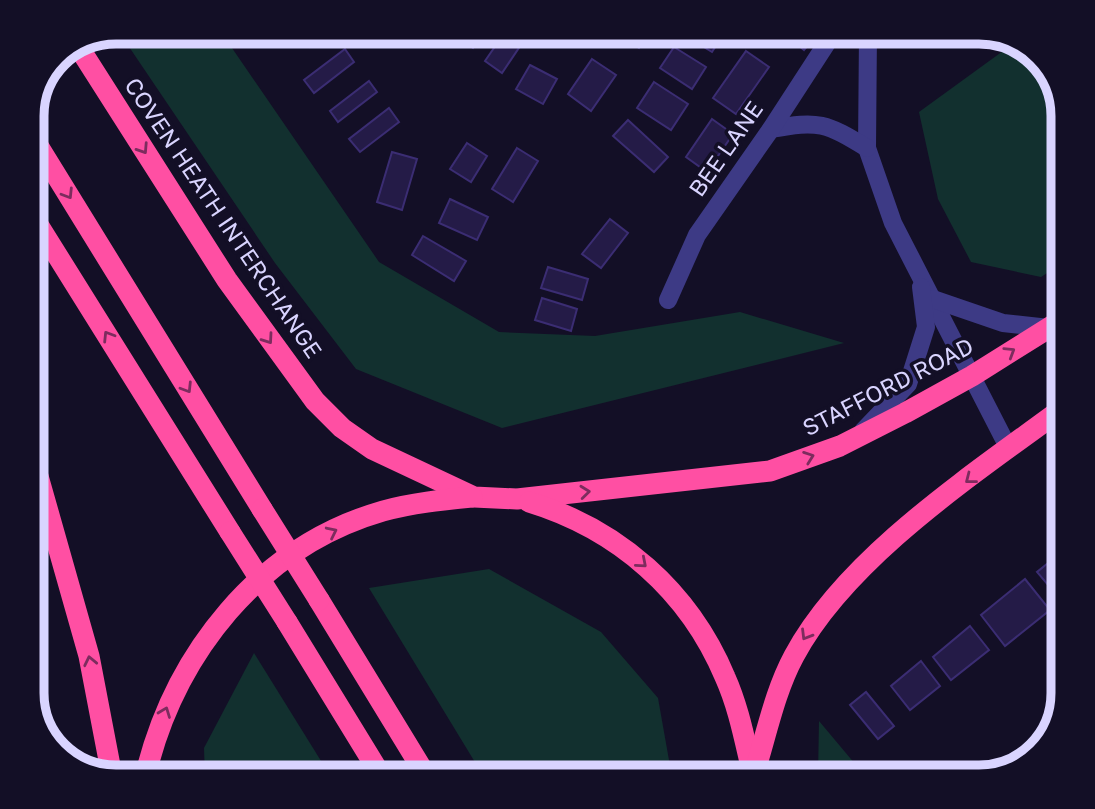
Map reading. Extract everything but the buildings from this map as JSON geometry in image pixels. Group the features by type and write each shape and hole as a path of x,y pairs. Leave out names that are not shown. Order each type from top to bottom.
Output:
{"highway":[{"name":"COVEN HEATH INTERCHANGE","path":"82,52 227,280 315,401 342,429 372,449 474,497 517,499"},
{"path":"44,156 419,765"},
{"path":"44,234 374,765"},
{"name":"STAFFORD ROAD","path":"517,499 690,482 770,471 859,436 972,376 1051,326"},
{"path":"757,765 793,657 816,620 844,584 881,550 1051,417"},
{"path":"44,497 89,656 110,765"},
{"path":"148,765 154,741 174,690 198,648 225,613 256,582 296,552 365,518 428,501 474,497"},
{"path":"517,499 564,513 604,533 673,592 699,628 726,679 750,765"}],"street":[{"name":"BEE LANE","path":"668,300 696,235 771,129 826,44"},
{"path":"868,44 867,148 893,223 1009,449"},
{"path":"771,129 808,122 828,126 867,148"},
{"path":"859,436 908,384 926,327 920,276"},
{"path":"933,299 1003,323 1051,323"}],"green space":[{"path":"127,44 229,44 379,262 499,332 595,336 740,312 844,343 502,428 356,369 275,263"},
{"path":"1005,49 1015,53 1036,72 1044,84 1051,106 1051,271 1041,277 971,262 938,199 919,112"},
{"path":"489,569 601,632 658,698 670,765 477,765 369,588"},
{"path":"254,653 324,765 205,765 204,748"},
{"path":"819,721 856,765 818,765"}]}
